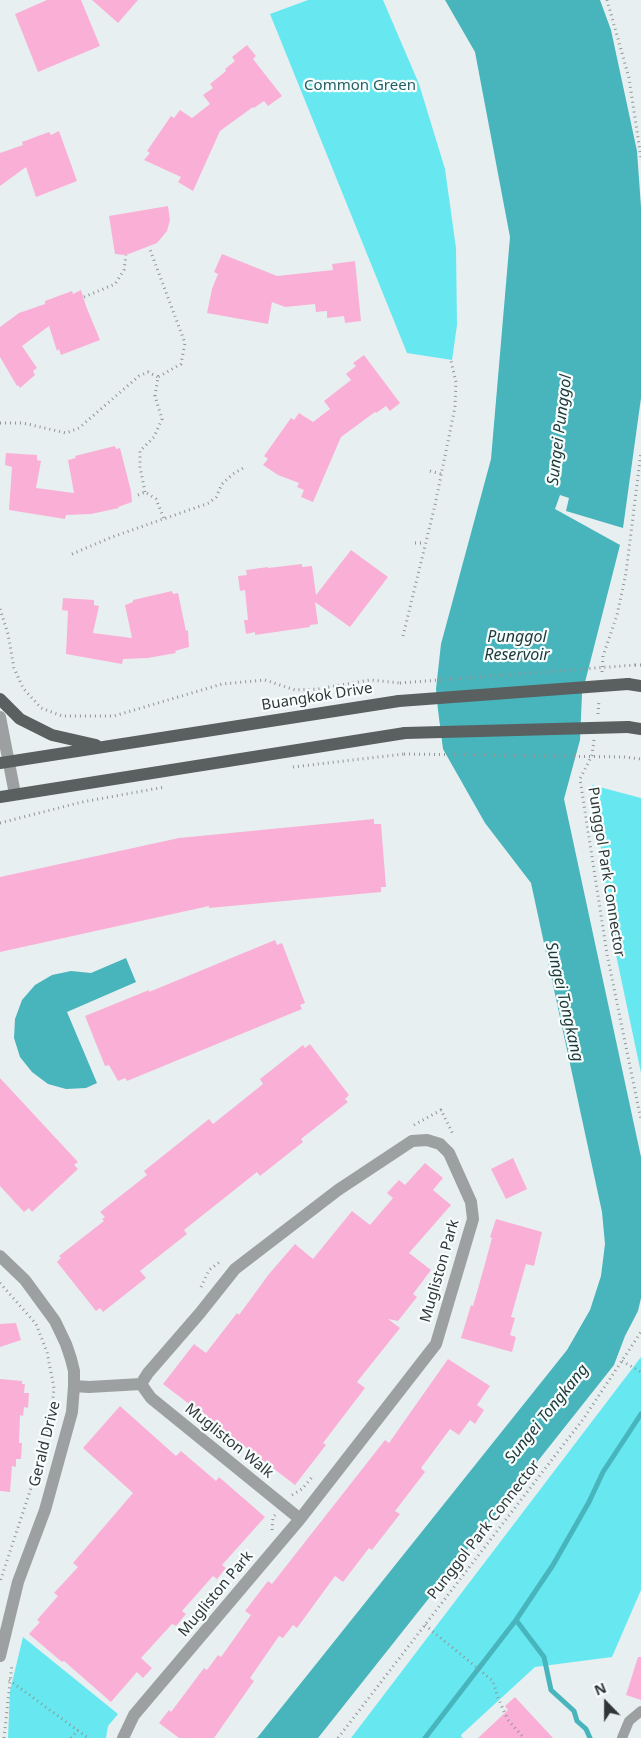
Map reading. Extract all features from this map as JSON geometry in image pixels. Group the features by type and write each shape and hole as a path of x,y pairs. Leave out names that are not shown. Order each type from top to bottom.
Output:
{"main road":[{"name":"Buangkok Drive","path":"4,762 399,701 635,685"},
{"path":"0,699 20,719 52,735 104,746"},
{"path":"0,797 405,733 635,728"}],"street":[{"path":"0,717 4,762 14,794"},
{"name":"Mugliston Park","path":"123,1738 134,1715 300,1519 436,1344 473,1220 471,1202 449,1153 440,1144 427,1140 412,1141 338,1190 235,1269 148,1373 141,1384"},
{"name":"Gerald Drive","path":"0,1256 25,1280 55,1321 74,1371 72,1412 45,1510 18,1582 1,1640 0,1656"},
{"path":"74,1386 141,1384"},
{"name":"Mugliston Walk","path":"141,1384 151,1398 300,1519"}],"lane":[{"path":"622,1738 629,1721 641,1712"}],"path":[{"path":"607,0 629,78 641,158"},
{"path":"0,423 23,423 66,433 80,428 139,376 148,372 158,376 181,364 185,343 149,248"},
{"path":"84,297 115,284 124,270 126,255"},
{"path":"403,636 419,577 455,407 456,382 451,361"},
{"path":"158,376 155,396 162,419 154,436 140,451 140,467 145,492 156,499 164,519"},
{"path":"602,674 603,656 617,615 626,573 641,452"},
{"path":"72,554 112,537 209,503 216,497 222,484 233,474 245,468"},
{"path":"430,471 441,474"},
{"path":"138,494 145,492"},
{"path":"415,543 425,543"},
{"path":"0,609 8,634 14,668 22,688 40,708 62,716 114,716 222,684 265,680 295,690 318,689 370,680 400,683 641,665"},
{"path":"597,718 600,692"},
{"name":"Punggol Park Connector","path":"595,737 592,755 580,779 607,954 641,1120"},
{"path":"285,768 404,754 624,757 641,759"},
{"path":"0,824 82,802 168,787"},
{"path":"0,1283 36,1324 47,1352 54,1388 52,1417 0,1582"},
{"name":"Punggol Park Connector","path":"338,1738 584,1418 641,1332"},
{"path":"622,1361 641,1372"},
{"path":"283,1506 292,1494 302,1488 315,1473"},
{"path":"425,1625 493,1682 508,1720 524,1738"},
{"path":"4,1738 9,1680 88,1738"},
{"path":"71,1738 78,1730"}],"green space":[{"name":"Common Green","path":"308,0 383,0 419,84 445,169 456,248 457,325 452,360 407,353 270,14"},
{"path":"592,785 641,798 641,1073 615,950"},
{"path":"641,1357 641,1590 612,1657 535,1667 461,1735 462,1738 351,1738"},
{"path":"23,1637 118,1714 108,1726 106,1738 8,1738 10,1691"}],"water":[{"name":"Punggol Reservoir","path":"445,0 600,0 611,30 637,151 641,207 641,398 623,528 566,511 569,498 560,495 555,509 620,545 582,694 580,740 564,799 641,1157 641,1298 638,1311 625,1336 614,1365 318,1738 257,1738 567,1350 590,1310 601,1276 605,1244 602,1212 531,883 485,823 443,749 436,689 441,644 491,459 510,237 475,52"},
{"path":"126,958 136,982 67,1012 97,1083 86,1088 66,1089 48,1084 32,1072 20,1057 14,1038 15,1019 22,1000 35,985 52,975 71,971 91,973"}],"building":[{"path":"47,0 81,0 100,46 38,72 15,14"},
{"path":"92,0 138,0 118,23"},
{"path":"247,45 256,56 253,59 282,96 268,106 264,101 253,107 220,131 193,191 178,182 181,177 144,160 150,153 147,151 171,116 174,118 180,110 192,118 210,104 203,95 213,88 210,84 235,61 232,57"},
{"path":"59,131 77,181 36,197 26,167 0,186 0,153 23,145 22,142 49,132 51,135"},
{"path":"168,206 170,220 167,231 157,243 126,255 115,254 109,216"},
{"path":"222,254 277,276 333,270 332,264 355,261 361,321 345,323 344,316 327,318 327,311 316,312 315,304 285,307 272,302 268,324 207,313 212,289 218,274 214,272"},
{"path":"81,290 100,340 61,355 59,349 57,351 49,326 22,346 37,368 33,371 35,375 20,388 0,357 0,327 19,313 45,304 45,301 72,291 73,294"},
{"path":"364,355 400,403 390,411 386,406 375,412 341,437 313,502 301,497 304,490 297,487 299,483 278,475 263,465 268,459 264,456 291,418 294,420 299,413 313,422 330,409 324,401 351,380 346,374 356,366 353,363"},
{"path":"115,446 116,449 120,448 132,502 119,508 91,514 66,515 65,519 9,510 12,467 5,465 6,453 37,455 37,460 41,461 36,488 74,493 68,460 76,458 75,456"},
{"path":"351,550 388,577 350,627 315,602 318,624 310,625 310,627 255,635 255,632 246,634 244,620 248,620 245,590 240,591 238,576 247,575 246,570 268,567 302,564 302,567 312,566 316,595"},
{"path":"172,591 173,594 178,593 186,631 188,630 189,647 175,651 176,653 148,658 123,659 122,664 66,654 68,611 62,610 63,598 94,600 94,605 99,606 93,633 132,638 125,605 133,602 133,600"},
{"path":"374,819 374,824 381,824 386,887 381,887 381,892 209,908 209,906 0,952 0,877 179,838"},
{"path":"275,940 277,945 282,943 305,1003 300,1005 302,1009 127,1081 125,1078 118,1081 109,1065 105,1066 85,1016"},
{"path":"310,1044 349,1095 345,1099 348,1102 301,1139 303,1142 260,1176 257,1172 184,1230 187,1234 140,1271 146,1278 103,1312 100,1308 96,1311 57,1262 61,1258 59,1256 104,1221 102,1219 105,1217 100,1212 147,1175 144,1171 209,1119 213,1124 263,1084 260,1079 303,1045 305,1048"},
{"path":"0,1078 78,1162 74,1165 78,1169 32,1212 29,1208 24,1212 0,1186"},
{"path":"513,1158 527,1189 506,1199 491,1169"},
{"path":"425,1163 443,1178 433,1190 451,1205 409,1253 431,1270 413,1294 417,1297 398,1321 388,1319 400,1328 357,1382 365,1388 323,1443 326,1445 295,1485 163,1384 194,1344 206,1353 237,1313 239,1315 269,1274 295,1244 313,1259 352,1211 370,1225 393,1198 387,1193 399,1180 405,1185"},
{"path":"496,1219 542,1232 534,1266 526,1264 511,1317 515,1318 510,1335 516,1337 512,1352 461,1338 471,1305 473,1306"},
{"path":"16,1323 21,1340 0,1347 0,1324"},
{"path":"448,1359 490,1386 477,1405 484,1410 475,1424 470,1420 459,1435 450,1429 421,1468 425,1472 395,1511 400,1514 372,1550 369,1548 343,1582 335,1576 297,1628 293,1625 283,1638 279,1636 250,1678 254,1681 214,1738 179,1738 159,1723 169,1710 171,1712 204,1668 207,1670 218,1655 221,1657 251,1615 245,1611 268,1581 272,1584 385,1440 389,1443"},
{"path":"0,1379 22,1381 22,1384 25,1384 24,1393 29,1393 28,1408 24,1407 23,1416 20,1415 19,1443 22,1443 21,1459 16,1459 16,1467 12,1466 10,1492 0,1491"},
{"path":"120,1406 176,1456 181,1451 216,1481 219,1477 265,1517 222,1565 226,1568 217,1579 213,1576 182,1611 186,1614 176,1626 172,1624 141,1658 152,1668 143,1678 137,1672 111,1702 64,1661 62,1662 29,1634 40,1622 37,1620 58,1596 54,1593 78,1567 73,1563 133,1493 83,1448"},
{"path":"638,1657 641,1657 641,1700 626,1695"},
{"path":"515,1697 553,1738 478,1738 508,1710 505,1706"}],"waterway":[{"path":"425,1738 516,1620 553,1565 589,1502 603,1472 641,1414"},
{"path":"516,1620 544,1657 551,1690 574,1711 577,1721 586,1729 590,1738"}],"water label":[{"name":"Sungei Punggol","path":"560,430"},
{"name":"Sungei Tongkang","path":"564,1002"},
{"name":"Sungei Tongkang","path":"547,1414"}]}
